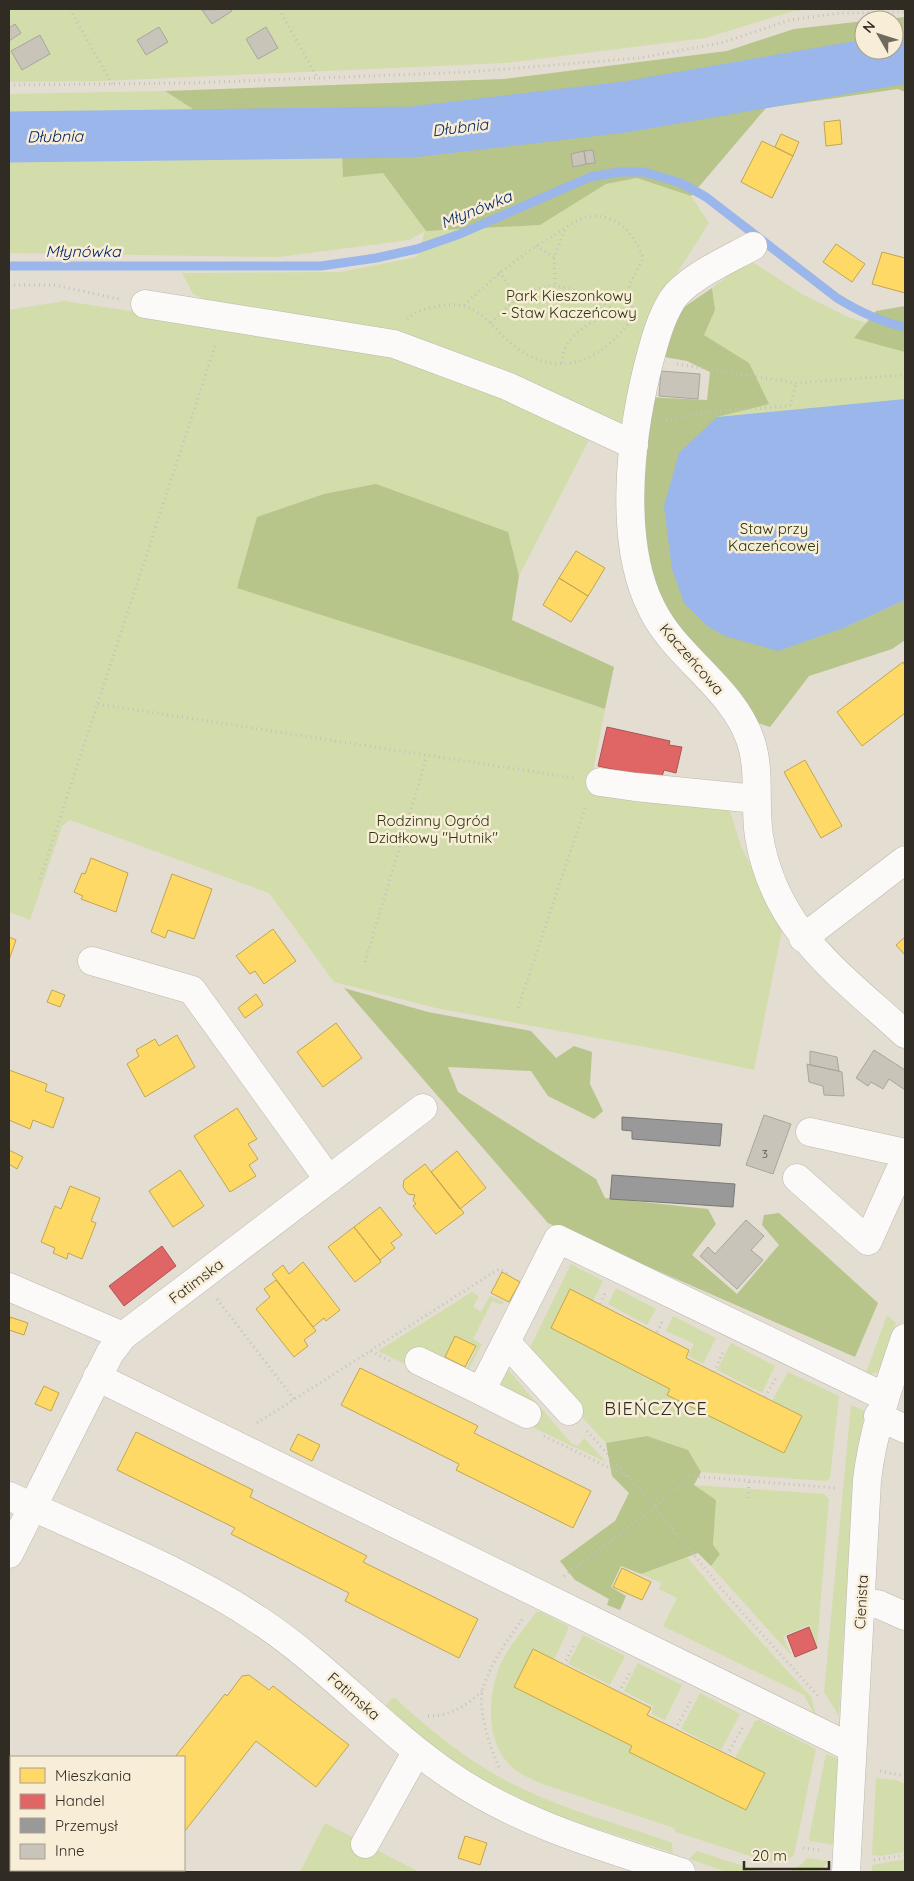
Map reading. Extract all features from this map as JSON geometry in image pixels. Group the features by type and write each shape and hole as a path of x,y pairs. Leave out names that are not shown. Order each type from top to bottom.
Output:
{"street":[{"name":"Kaczeńcowa","path":"753,246 690,282 680,291 672,300 657,334 650,359 635,435 630,515 634,545 647,598 660,624 717,687 751,739 755,769 759,836 768,870 785,910 803,938 836,973 905,1034"},
{"path":"145,304 394,344 635,435"},
{"path":"597,781 635,787 756,799"},
{"path":"803,938 905,860"},
{"path":"92,961 192,990 329,1180"},
{"name":"Fatimska","path":"423,1108 123,1336 110,1353 20,1502 191,1581 245,1611 308,1656 417,1751 467,1787 532,1820 681,1872"},
{"path":"797,1178 868,1241 904,1164 810,1132"},
{"path":"481,1391 558,1238 882,1406 905,1429"},
{"path":"9,1287 123,1336"},
{"name":"Cienista","path":"846,1872 867,1480 871,1445 905,1338"},
{"path":"506,1342 569,1410"},
{"path":"419,1361 527,1414"},
{"path":"97,1377 852,1748"},
{"path":"9,1554 20,1502"},
{"path":"862,1601 880,1605 905,1616"},
{"path":"365,1844 417,1751"}],"path":[{"path":"70,9 112,84"},
{"path":"279,9 318,79"},
{"path":"9,85 434,75 639,58 721,43 790,20 840,14 905,12"},
{"path":"464,305 500,272 536,246 579,220 602,216 617,222 631,233 643,260 629,284 629,301 633,318"},
{"path":"555,284 554,258 566,228"},
{"path":"536,246 554,258"},
{"path":"500,272 518,297"},
{"path":"492,323 518,297 542,286 555,284 577,291 640,321"},
{"path":"9,285 54,286 145,304"},
{"path":"404,322 414,314 429,308 445,305 464,305 492,323 514,346 529,356 562,363 582,361 599,354 614,341 633,318"},
{"path":"562,363 564,350 574,336 590,323 618,311"},
{"path":"40,879 218,338"},
{"path":"650,359 796,384 905,375"},
{"path":"635,435 710,412 790,406 796,384"},
{"path":"98,704 597,781 518,1008"},
{"path":"365,962 426,756"},
{"path":"229,1442 499,1269 535,1286"},
{"path":"200,1277 294,1399"},
{"path":"714,1372 726,1347"},
{"path":"765,1397 778,1373"},
{"path":"569,1410 655,1506 724,1592 818,1696"},
{"path":"428,1716 439,1716 458,1710 482,1690 510,1636 542,1596 690,1476 836,1488"},
{"path":"748,1498 749,1482"},
{"path":"564,1665 577,1638"},
{"path":"619,1692 634,1664"},
{"path":"482,1690 485,1728 499,1767"},
{"path":"675,1729 694,1695"},
{"path":"727,1755 746,1721"},
{"path":"887,1772 905,1776"},
{"path":"880,1860 905,1855"}],"green space":[{"path":"9,9 818,9 793,11 705,38 505,63 102,81 9,82"},
{"path":"904,17 905,92 898,89 766,108 691,196 637,178 606,184 540,225 426,231 383,173 343,177 342,150 219,126 165,91 504,79 727,51 794,29 854,22 854,60 904,60"},
{"name":"Park Kieszonkowy - Staw Kaczeńcowy","path":"165,91 219,126 342,150 383,173 426,231 540,225 606,184 637,178 691,196 709,223 677,273 647,335 622,426 527,385 226,309 193,294 182,273 340,272 417,257 425,231 409,240 279,257 9,253 9,153 70,136 9,122 9,94"},
{"name":"Staw przy Kaczeńcowej","path":"749,260 802,294 848,317 905,336 905,640 892,649 809,676 770,727 708,670 637,512 749,363 704,335 715,310 712,288"},
{"path":"712,288 715,310 704,335 749,363 769,404 717,417 846,627 905,600 905,640 892,649 809,676 770,727 748,720 664,617 637,512 646,397 707,400 710,372 687,361 659,356 677,312"},
{"name":"Rodzinny Ogród Działkowy \"Hutnik\"","path":"64,301 396,351 591,436 519,576 507,532 472,663 605,709 593,771 729,808 741,846 782,930 754,1070 667,1051 436,1008 334,982 269,893 70,820 62,826 30,920 9,912 9,310"},
{"path":"905,306 905,352 854,338 876,311"},
{"path":"376,484 508,532 519,576 512,620 614,667 605,709 472,663 237,588 257,517 324,494"},
{"path":"344,988 428,1012 531,1031 556,1058 574,1046 592,1052 590,1084 603,1111 594,1119 548,1096 531,1071 448,1067 458,1092 596,1179 605,1198 708,1209 716,1224 692,1255 737,1294 779,1245 762,1225 764,1215 779,1213 878,1303 855,1357 548,1223"},
{"path":"571,1264 603,1281 593,1301 570,1289 551,1328 670,1389 784,1452 802,1416 772,1401 788,1372 839,1396 830,1478 826,1481 701,1472 688,1450 647,1436 606,1443 526,1356"},
{"path":"616,1288 656,1309 647,1325 608,1304"},
{"path":"472,1292 479,1296 473,1307 481,1312 490,1296 504,1302 502,1305 492,1301 473,1339 482,1344 467,1372 465,1372 477,1347 455,1336 442,1363 413,1368 378,1351"},
{"path":"887,1315 896,1323 878,1372 865,1376"},
{"path":"673,1316 716,1338 703,1364 688,1356 694,1344 666,1331"},
{"path":"731,1343 775,1366 762,1393 717,1370"},
{"path":"504,1365 571,1443 578,1446 584,1438 606,1462 526,1424 501,1383"},
{"path":"851,1405 865,1411 855,1465 839,1716 824,1692"},
{"path":"647,1436 688,1450 701,1472 694,1485 716,1500 713,1545 720,1554 711,1566 698,1553 641,1574 621,1566 611,1587 626,1596 620,1610 607,1605 609,1599 575,1580 560,1561 615,1521 629,1493 612,1476 606,1443"},
{"path":"694,1485 824,1494 829,1499 817,1645 809,1625 783,1636 791,1655 711,1566 720,1554 713,1545 716,1500"},
{"path":"687,1557 722,1599 811,1697 819,1724 804,1695 663,1626 677,1598 659,1589 661,1583 641,1574"},
{"path":"536,1612 541,1612 568,1626 568,1630 554,1660 632,1746 629,1752 746,1810 764,1774 735,1758 755,1721 759,1720 816,1749 794,1855 785,1862 772,1863 676,1832 674,1828 532,1780 508,1763 499,1750 494,1736 491,1720 493,1688 503,1659"},
{"path":"583,1635 625,1656 610,1685 568,1664"},
{"path":"638,1663 682,1685 665,1720 652,1714 653,1706 624,1691"},
{"path":"700,1693 740,1714 721,1750 681,1729"},
{"path":"395,1698 456,1749 488,1771 540,1797 672,1843 673,1853 563,1817 498,1790 453,1762 386,1706 391,1699"},
{"path":"826,1754 838,1759 834,1845 810,1841 809,1838"},
{"path":"876,1778 895,1780 905,1784 905,1852 880,1856 872,1855"},
{"path":"325,1823 417,1871 300,1872"},
{"path":"697,1851 762,1872 727,1872 689,1859"},
{"path":"807,1858 829,1861 819,1872 790,1872"},
{"path":"905,1859 905,1872 872,1872 872,1865"}],"water":[{"path":"10,121 71,136 10,154"},
{"name":"Staw przy Kaczeńcowej","path":"905,399 905,600 846,627 778,651 725,636 707,626 684,603 672,569 664,506 679,453 717,417"}],"building: Mieszkania":[{"path":"840,120 842,144 826,146 824,122"},
{"path":"781,134 799,142 793,156 775,147"},
{"path":"762,141 793,156 772,198 741,182"},
{"path":"836,244 865,264 852,282 823,262"},
{"path":"882,252 905,258 905,293 872,284"},
{"path":"576,551 605,568 588,596 559,578"},
{"path":"559,578 588,596 571,622 543,605"},
{"path":"903,662 905,666 905,713 862,746 837,712"},
{"path":"805,760 842,826 821,838 784,772"},
{"path":"91,858 128,873 116,912 81,899 83,896 74,892 82,873 85,874"},
{"path":"172,874 212,889 194,939 168,930 165,938 151,932"},
{"path":"273,929 296,961 264,984 255,971 250,974 236,956"},
{"path":"9,937 16,940 9,960"},
{"path":"905,937 905,955 896,945"},
{"path":"52,990 65,995 60,1007 47,1002"},
{"path":"256,994 263,1005 245,1018 238,1008"},
{"path":"336,1023 362,1058 323,1087 297,1052"},
{"path":"177,1035 195,1067 145,1097 127,1064 139,1056 136,1050 155,1039 159,1046"},
{"path":"9,1070 47,1084 45,1091 64,1098 53,1128 33,1120 30,1129 9,1120"},
{"path":"237,1108 257,1139 248,1144 258,1159 249,1165 256,1176 230,1192 194,1136"},
{"path":"9,1150 23,1157 17,1169 9,1164"},
{"path":"457,1151 486,1188 460,1209 431,1172"},
{"path":"425,1164 464,1213 436,1234 413,1206 416,1204 413,1200 415,1195 408,1194 403,1187 404,1180"},
{"path":"180,1170 204,1206 173,1227 149,1191"},
{"path":"70,1186 100,1198 91,1221 96,1223 82,1259 68,1253 67,1259 53,1253 55,1248 41,1242 55,1206 61,1209"},
{"path":"380,1207 402,1235 391,1243 395,1248 380,1260 354,1227"},
{"path":"354,1227 381,1262 355,1282 328,1247"},
{"path":"303,1262 340,1310 326,1321 324,1318 313,1327 272,1274 283,1265 289,1274"},
{"path":"502,1272 520,1282 509,1302 491,1293"},
{"path":"276,1280 316,1331 304,1340 308,1346 294,1357 256,1309 270,1297 264,1289"},
{"path":"570,1289 689,1350 686,1358 802,1416 784,1453 667,1395 670,1389 551,1328"},
{"path":"10,1317 28,1323 24,1335 9,1330"},
{"path":"455,1336 476,1346 465,1367 445,1357"},
{"path":"360,1368 478,1426 474,1433 591,1491 573,1528 456,1470 459,1464 341,1405"},
{"path":"44,1386 59,1393 51,1411 35,1404"},
{"path":"136,1432 253,1490 250,1497 367,1556 363,1562 478,1619 459,1658 345,1601 349,1593 231,1534 235,1528 117,1470"},
{"path":"298,1434 320,1445 312,1461 290,1450"},
{"path":"622,1568 651,1582 642,1600 613,1587"},
{"path":"533,1649 651,1708 647,1715 765,1773 746,1810 629,1752 632,1746 514,1687"},
{"path":"249,1675 269,1690 273,1686 349,1745 316,1787 256,1741 185,1831 185,1756 176,1756 225,1694 227,1696 242,1676"},
{"path":"465,1836 487,1843 480,1865 458,1858"}],"building: Handel":[{"path":"607,727 670,741 669,745 682,747 676,773 664,770 661,780 598,766"},
{"path":"162,1246 176,1266 124,1306 109,1286"},
{"path":"809,1627 817,1648 795,1657 787,1636"}],"building: Przemysł":[{"path":"622,1117 722,1124 720,1146 632,1139 632,1131 622,1130"},
{"path":"612,1175 735,1184 733,1207 610,1199"}],"building: Inne":[{"path":"231,9 232,11 212,24 202,10"},
{"path":"15,24 21,33 9,41 9,28"},
{"path":"159,27 168,42 146,55 137,40"},
{"path":"266,27 278,48 258,59 246,39"},
{"path":"40,35 50,54 22,70 11,51"},
{"path":"593,150 595,163 586,164 584,151"},
{"path":"584,151 586,164 573,167 571,154"},
{"path":"661,371 700,374 698,399 659,396"},
{"path":"874,1050 905,1070 905,1090 889,1079 883,1089 871,1082 868,1086 856,1078"},
{"path":"810,1051 837,1057 839,1071 810,1065"},
{"path":"807,1064 842,1072 844,1096 824,1095 823,1086 809,1082"},
{"path":"764,1115 791,1124 773,1174 746,1165"},
{"path":"746,1220 764,1236 751,1250 763,1260 737,1289 700,1256 708,1247 715,1254"}],"waterway":[{"name":"Dłubnia","path":"9,137 412,132 625,107 905,58"},
{"name":"Młynówka","path":"9,266 321,266 376,258 417,249 460,234 590,177 619,172 644,172 681,183 706,197 837,298 869,316 905,327"}],"district":[{"name":"BIEŃCZYCE","path":"656,1408"}]}
